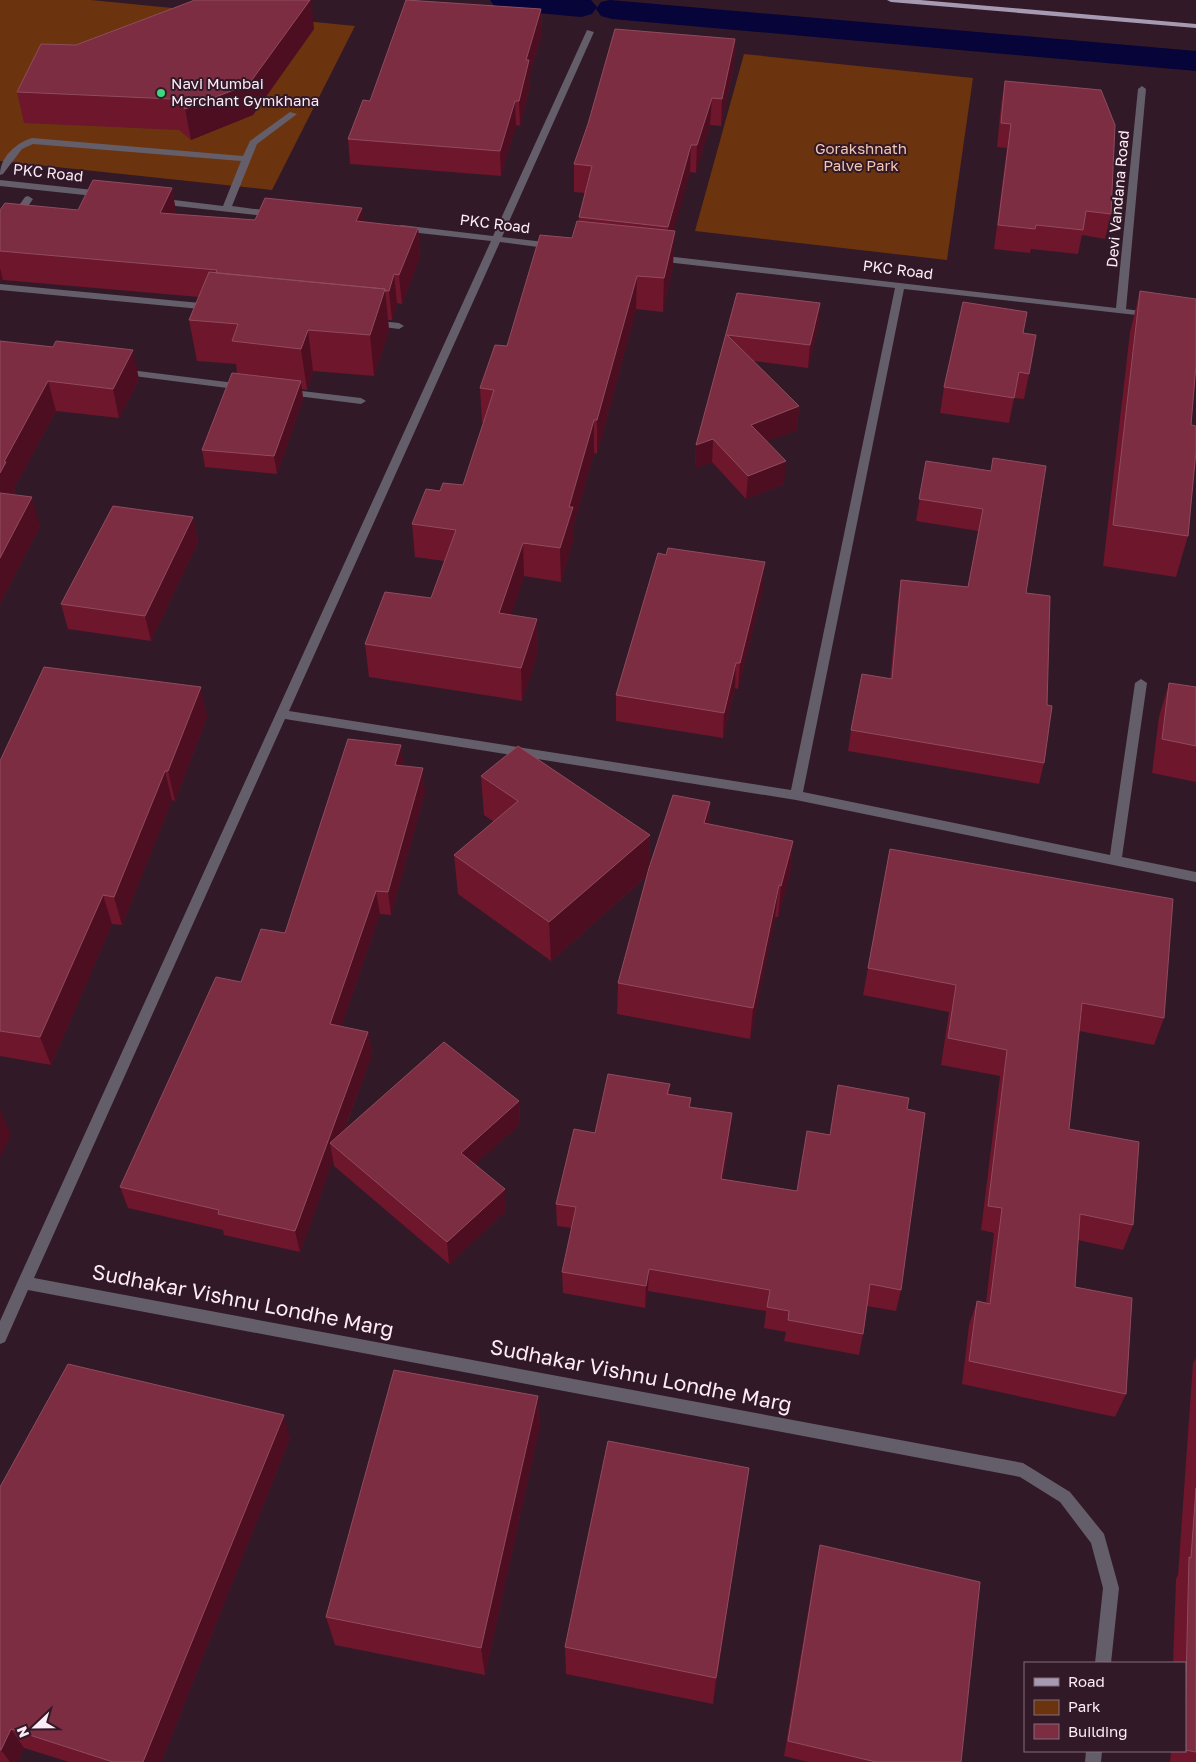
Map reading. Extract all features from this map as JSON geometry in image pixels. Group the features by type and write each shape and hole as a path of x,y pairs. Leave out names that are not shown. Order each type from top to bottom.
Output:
{"main road":[{"path":"891,0 1196,26"}],"street":[{"path":"0,1337 590,32"},
{"name":"Devi Vandana Road","path":"1121,311 1142,89"},
{"path":"226,208 252,143 293,114"},
{"path":"0,172 19,147 32,141 246,159"},
{"name":"PKC Road","path":"0,183 113,196"},
{"path":"8,229 28,199"},
{"path":"151,200 284,215"},
{"name":"PKC Road","path":"390,227 565,247"},
{"name":"PKC Road","path":"644,256 1159,316"},
{"path":"796,795 900,286"},
{"path":"0,287 224,309"},
{"path":"360,322 399,326"},
{"path":"107,371 254,388"},
{"path":"273,391 361,401"},
{"path":"1114,860 1141,682"},
{"path":"282,714 796,795 1196,877"},
{"name":"Sudhakar Vishnu Londhe Marg","path":"24,1283 1023,1470 1065,1497 1098,1539 1111,1588 1103,1662"}],"green space":[{"name":"Navi Mumbai Merchant Gymkhana","path":"0,0 91,0 355,26 272,190 0,161"},
{"name":"Gorakshnath Palve Park","path":"744,54 973,78 947,260 695,231"}],"building":[{"path":"195,0 310,0 249,84 185,109 173,99 17,92 41,44 76,45"},
{"path":"406,0 541,9 526,60 529,60 519,101 515,101 500,151 348,139 363,100 370,101"},
{"path":"615,29 735,39 722,99 712,98 697,145 691,145 668,227 579,217 592,166 574,164 588,124"},
{"path":"1005,81 1101,90 1115,125 1111,214 1086,211 1083,230 1036,225 1035,229 998,225 1011,124 1001,123"},
{"path":"93,180 172,188 160,213 255,220 265,198 362,208 356,221 418,228 399,275 394,274 389,291 385,291 385,289 216,273 217,270 0,251 0,210 5,203 78,210"},
{"path":"577,221 675,231 664,278 637,276 597,420 594,420 569,507 573,507 560,548 523,543 499,613 537,619 521,668 365,644 385,592 431,598 456,530 412,524 426,489 440,491 443,483 463,485 494,390 480,388 495,345 507,346 540,235 572,238"},
{"path":"209,272 385,289 370,335 308,330 301,349 232,341 238,324 189,320"},
{"path":"1140,291 1196,299 1196,365 1191,425 1196,426 1196,451 1188,536 1113,525"},
{"path":"737,293 820,303 810,345 727,335 799,406 751,425 786,461 748,476 713,439 696,445"},
{"path":"963,302 1027,312 1023,333 1036,335 1029,374 1019,372 1014,398 944,387"},
{"path":"0,341 53,347 56,341 133,350 113,389 48,381 4,462 6,462 0,473"},
{"path":"232,373 301,381 274,456 202,450"},
{"path":"993,458 1046,466 1026,593 1050,596 1047,705 1052,706 1044,763 851,730 862,674 892,679 901,580 968,587 983,509 919,499 926,461 991,471"},
{"path":"0,493 32,497 0,558"},
{"path":"113,506 193,517 145,616 61,604"},
{"path":"668,548 765,562 740,663 736,663 724,713 616,695 658,553 666,555"},
{"path":"44,667 201,687 168,771 165,771 114,897 103,895 40,1037 0,1031 0,761"},
{"path":"1169,683 1196,687 1196,746 1162,739"},
{"path":"348,739 401,745 395,765 423,768 388,892 376,891 330,1024 368,1032 295,1231 218,1214 219,1210 120,1187 216,977 241,982 261,929 285,933"},
{"path":"518,746 650,835 549,922 454,855 518,801 481,776"},
{"path":"673,795 710,802 704,823 793,841 781,886 779,885 753,1008 618,983 649,868"},
{"path":"890,849 1173,899 1164,1018 1082,1003 1069,1129 1139,1142 1133,1225 1080,1214 1075,1287 1132,1298 1126,1394 969,1361 977,1301 990,1304 1002,1208 988,1206 1007,1050 948,1038 956,985 868,968"},
{"path":"444,1042 519,1101 461,1153 505,1189 447,1242 330,1143"},
{"path":"608,1074 670,1084 667,1094 691,1098 689,1107 732,1113 721,1179 797,1191 807,1131 830,1135 838,1085 909,1098 907,1109 925,1113 901,1290 870,1284 863,1334 788,1320 789,1311 767,1307 770,1290 649,1269 646,1286 562,1272 576,1207 556,1204 574,1129 595,1133"},
{"path":"68,1364 284,1415 143,1762 113,1762 11,1729 0,1750 0,1487"},
{"path":"394,1370 538,1396 481,1648 326,1617"},
{"path":"608,1441 749,1468 716,1678 565,1647"},
{"path":"1196,1488 1196,1752 1186,1750 1189,1557 1191,1558"},
{"path":"820,1545 980,1582 961,1762 876,1762 788,1741"}],"waterway":[{"path":"506,0 581,7"},
{"path":"612,9 1196,61"}],"place":[{"name":"Navi Mumbai Merchant Gymkhana","path":"161,93"}]}
